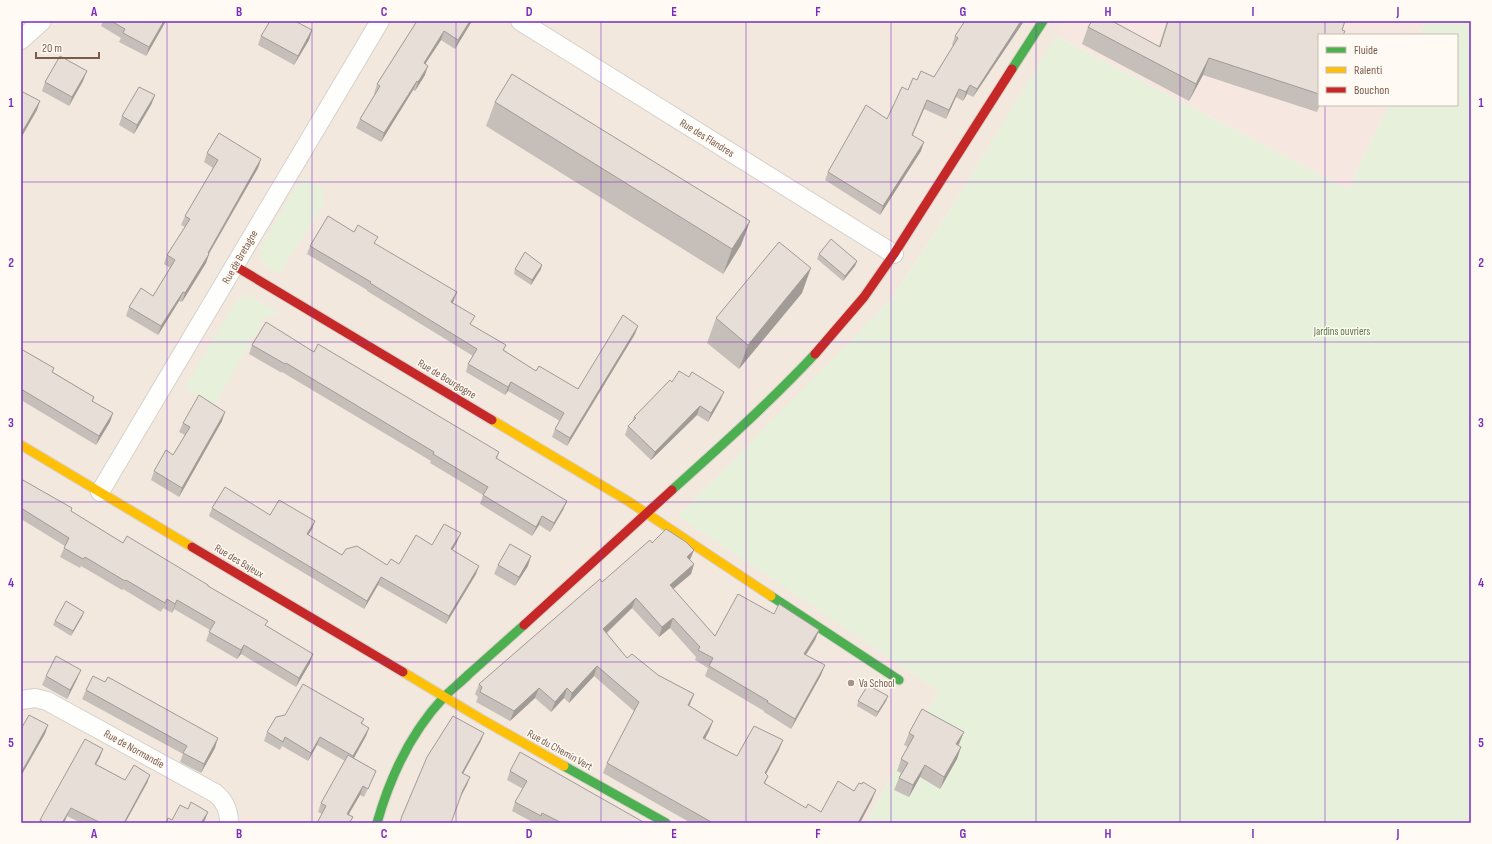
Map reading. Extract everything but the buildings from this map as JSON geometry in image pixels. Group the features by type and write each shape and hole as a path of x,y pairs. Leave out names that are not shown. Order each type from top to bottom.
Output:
{"street":[{"path":"21,40 42,21"},
{"name":"Rue de Bretagne","path":"100,492 380,21"},
{"name":"Rue des Flandres","path":"520,21 894,254"},
{"path":"377,823 400,762 419,731 444,697 739,429 817,351 864,297 894,254 1043,21"},
{"name":"Rue de Bourgogne","path":"235,266 647,513 899,680"},
{"name":"Rue des Bajeux","path":"21,445 444,697"},
{"name":"Rue du Chemin Vert","path":"444,697 666,823"},
{"name":"Rue de Normandie","path":"21,700 35,698 47,701 215,794 220,798 228,810 229,823"}],"shaded area":[{"path":"21,21 1066,21 950,210 891,300 679,516 939,691 866,823 21,823"},
{"path":"1066,21 1425,21 1419,34 1318,34 1318,106 1389,106 1348,189 1056,36"}],"green space":[{"name":"Jardins ouvriers","path":"1425,21 1471,21 1471,823 866,823 939,691 678,516 891,300 950,210 1056,36 1348,189 1389,106 1458,106 1458,34 1419,34"},
{"path":"302,177 322,188 324,204 279,274 267,267 260,257 261,247"},
{"path":"250,296 280,313 264,318 215,404 184,388 238,298"}],"traffic: fast":[{"path":"1012,69 1043,21"},
{"path":"672,490 763,407 815,354"},
{"path":"771,596 899,680"},
{"path":"377,823 395,772 421,725 444,697 524,625"},
{"path":"564,766 666,823"}],"traffic: slow":[{"path":"492,420 628,501 771,596"},
{"path":"21,445 192,547"},
{"path":"403,672 564,766"}],"traffic: jam":[{"path":"815,354 864,297 894,254 1012,69"},
{"path":"235,266 492,420"},
{"path":"524,625 672,490"},
{"path":"192,547 403,672"}],"place":[{"name":"Va School","path":"851,683"}]}
